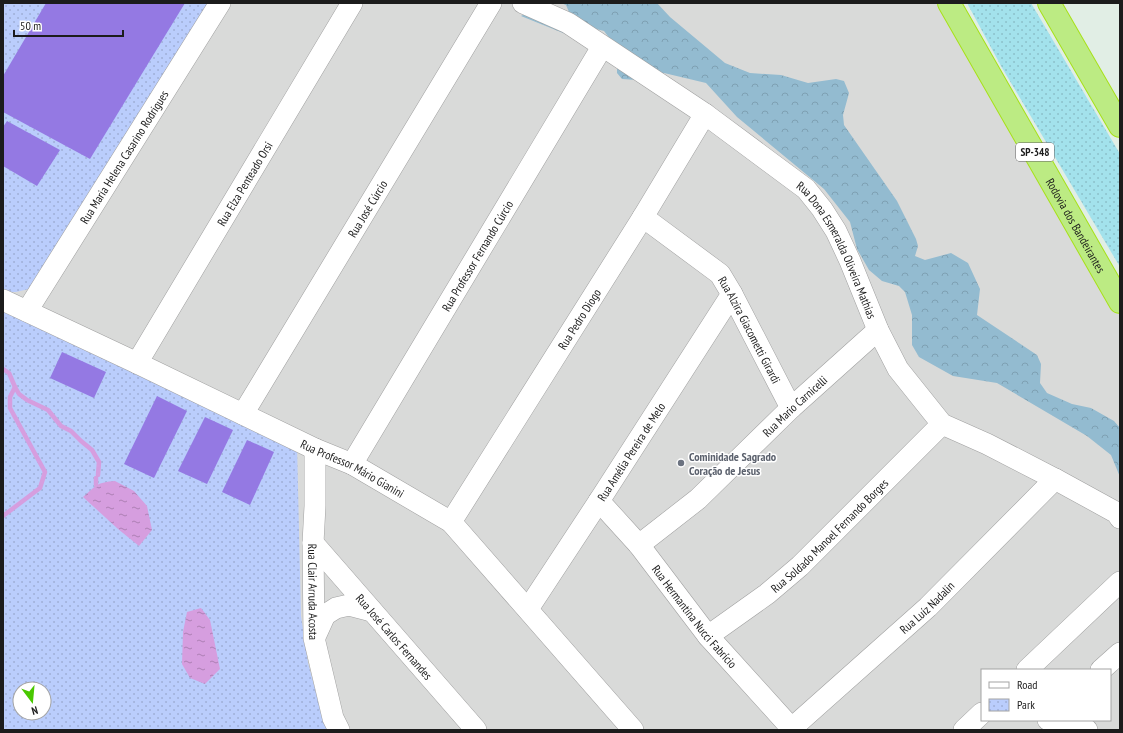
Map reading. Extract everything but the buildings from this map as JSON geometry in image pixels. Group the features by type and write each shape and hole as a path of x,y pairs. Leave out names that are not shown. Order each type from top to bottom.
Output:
{"highway":[{"name":"Rodovia dos Bandeirantes","path":"949,3 1120,302"},
{"path":"1049,3 1120,126"}],"street":[{"name":"Rua Maria Helena Casarino Rodrigues","path":"26,311 220,3"},
{"name":"Rua Elza Penteado Orsi","path":"137,363 352,3"},
{"name":"Rua José Cúrcio","path":"243,414 491,3"},
{"name":"Rua Dona Esmeralda Oliveira Mathias","path":"523,3 568,23 602,47 706,114 806,189 822,209 836,231 878,330 898,368 942,424 987,444 1056,479 1117,513 1120,518"},
{"name":"Rua Professor Fernando Cúrcio","path":"352,464 602,47"},
{"name":"Rua Pedro Diogo","path":"451,522 706,114"},
{"name":"Rua Alzira Giacometti Girardi","path":"643,217 720,274 732,294 791,408"},
{"name":"Rua Amélia Pereira de Melo","path":"528,609 732,294"},
{"name":"Rua Professor Mário Gianini","path":"3,300 315,449 352,464 451,522 633,730"},
{"name":"Rua Mario Carnicelli","path":"639,545 698,499 791,408 878,330"},
{"name":"Rua Soldado Manoel Fernando Borges","path":"708,636 767,594 800,566 942,424"},
{"name":"Rua Clair Arruda Acosta","path":"315,449 315,506 313,543 314,638 333,718 339,730"},
{"name":"Rua Luíz Nadalin","path":"792,729 928,607 1056,479"},
{"name":"Rua Hermantina Nucci Fabrício","path":"599,501 639,545 708,636 792,729"},
{"name":"Rua José Carlos Fernandes","path":"313,543 476,730"},
{"path":"1028,669 1120,582"},
{"path":"314,638 325,615 336,608 349,605 372,611"},
{"path":"1102,669 1120,653"},
{"path":"964,730 981,714"},
{"path":"1033,730 1044,721"},
{"path":"1052,721 1087,730"}],"shaded area":[{"path":"3,3 949,3 1120,302 1120,730 3,730"},
{"path":"46,3 185,3 90,159 3,112 3,76"},
{"path":"967,3 1031,3 1120,154 1120,267 1001,66"},
{"path":"7,121 60,150 37,186 3,166 3,127"},
{"path":"62,352 106,372 94,398 50,378"},
{"path":"157,396 187,411 154,478 124,464"},
{"path":"205,417 233,430 207,484 178,471"},
{"path":"247,440 274,452 250,505 222,492"}],"green space":[{"path":"3,3 210,3 29,289 16,292 3,292"},
{"path":"561,3 657,3 670,17 725,63 750,73 781,75 808,83 836,79 844,81 849,93 843,115 844,125 897,201 916,239 918,246 915,256 925,260 951,253 968,263 980,289 977,315 1037,355 1041,364 1040,383 1047,393 1072,404 1091,408 1114,421 1120,428 1120,477 1111,455 1087,436 997,383 953,376 919,357 912,345 912,315 905,292 899,286 882,281 869,270 857,249 850,222 824,189 737,117 706,83 664,73 650,74 637,80 622,79 617,73 617,48 604,31 596,29 568,35 521,16 529,12 569,12 566,5"},
{"path":"3,306 297,444 301,616 308,663 328,730 3,730"}],"water":[{"path":"115,481 134,491 147,506 152,530 139,546 83,497 94,487 100,484"},
{"path":"201,608 210,620 220,669 205,684 190,678 182,664 183,632 187,612"}],"waterway":[{"path":"3,369 9,373 15,387 10,397 10,408 45,472 40,488 3,516"},
{"path":"15,387 19,394 27,400 48,410 61,426 71,431 92,450 99,462 98,475"},
{"path":"96,478 96,485"}],"place":[{"name":"Cominidade Sagrado Coração de Jesus","path":"681,463"}]}
